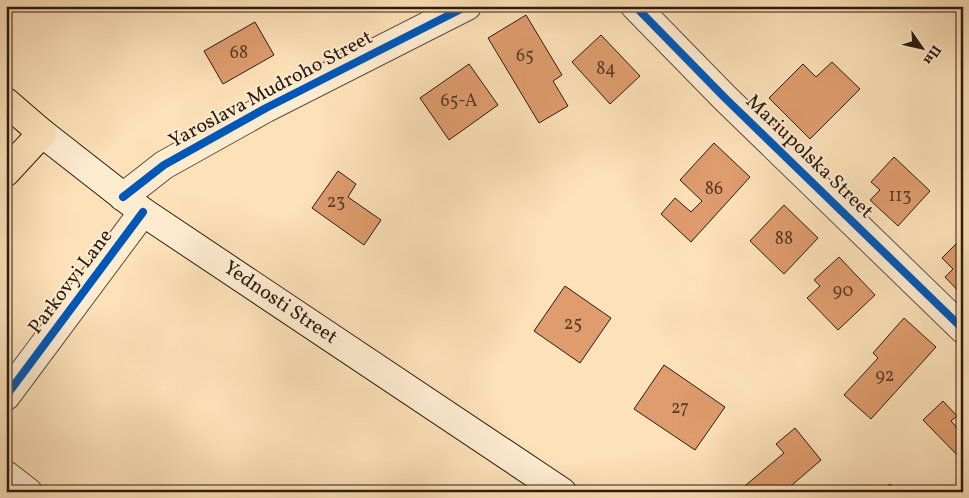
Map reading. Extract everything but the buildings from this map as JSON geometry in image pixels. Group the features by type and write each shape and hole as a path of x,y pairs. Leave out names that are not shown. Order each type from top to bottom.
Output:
{"main road":[{"name":"Yednosti Street","path":"6,102 42,133"},
{"path":"6,172 42,133"}],"street":[{"name":"Yaroslava Mudroho Street","path":"133,205 164,165 249,117 467,6"},
{"name":"Mariupolska Street","path":"635,6 725,98 963,328"},
{"name":"Yednosti Street","path":"42,133 133,205 562,492"},
{"name":"Parkovyi Lane","path":"6,396 133,205"},
{"path":"6,475 28,492"}],"cycle path":[{"path":"123,197 164,165 266,108 467,6"},
{"path":"635,6 725,98 963,329"},
{"path":"6,396 143,212"}]}
